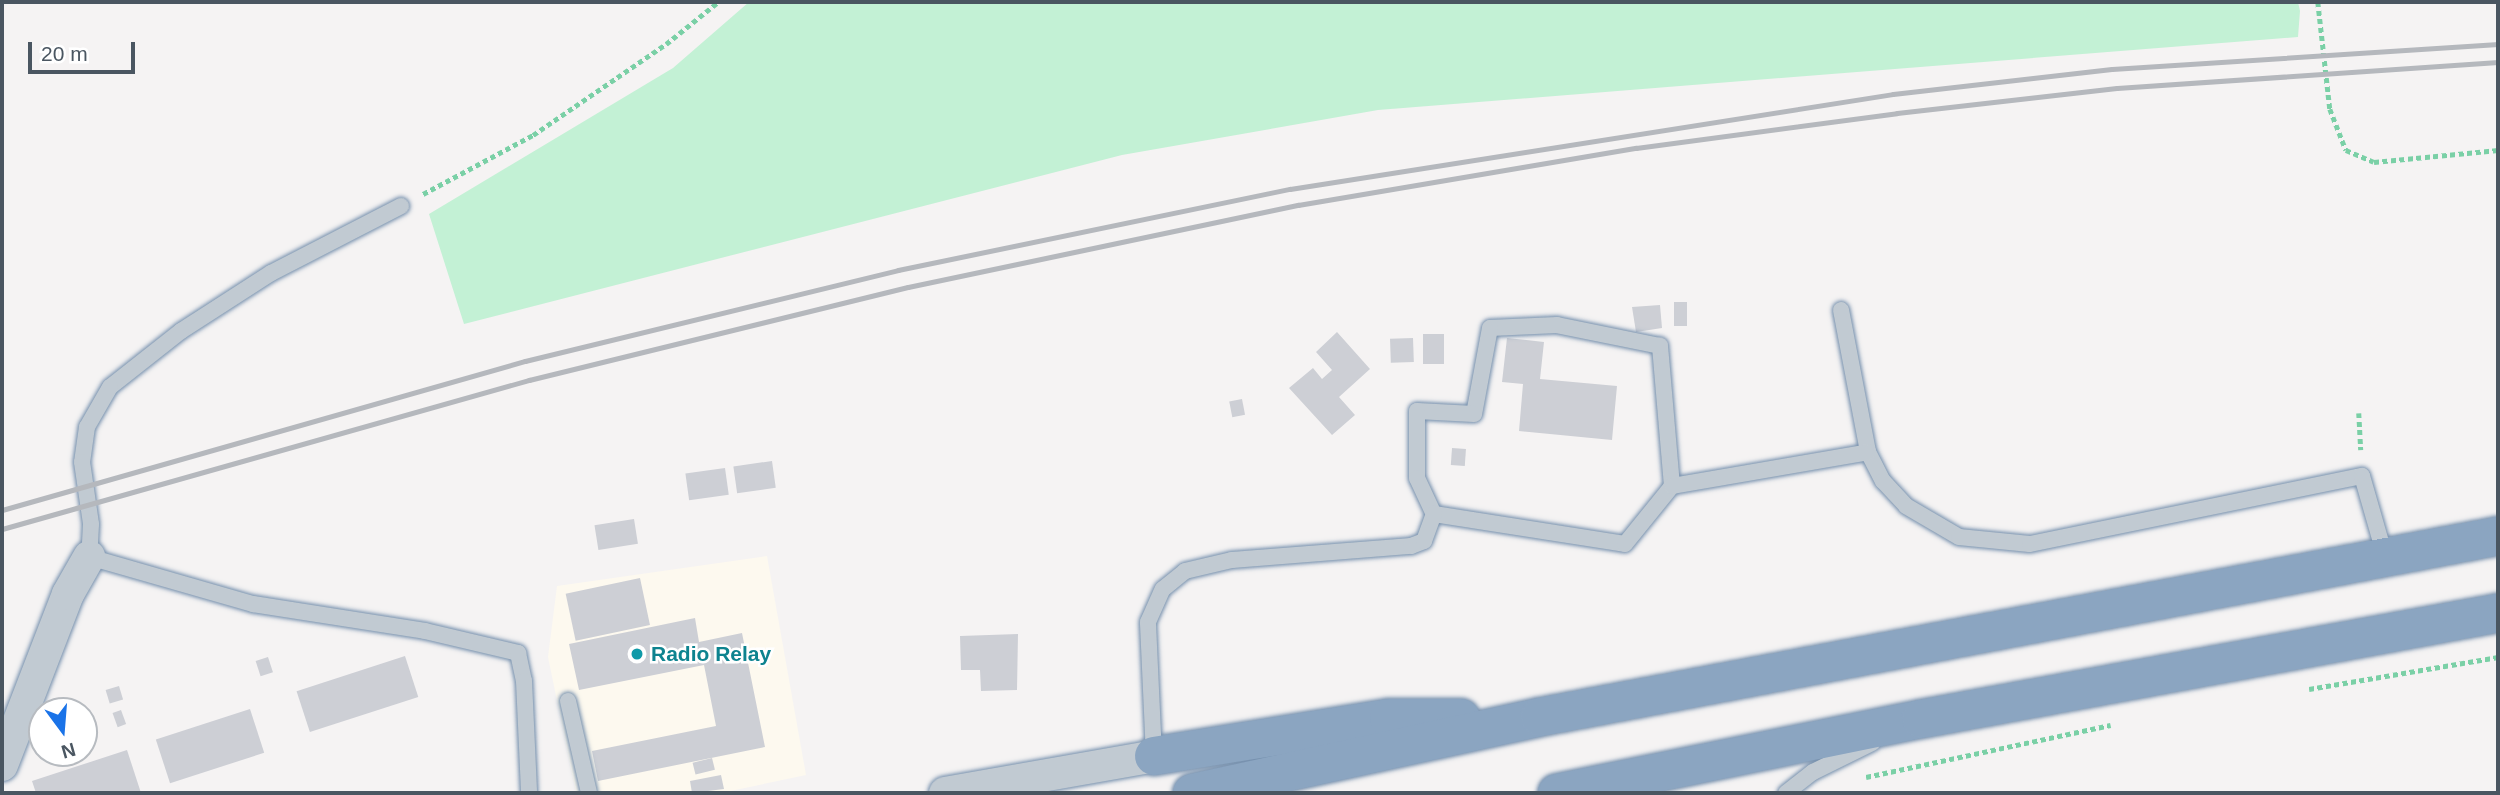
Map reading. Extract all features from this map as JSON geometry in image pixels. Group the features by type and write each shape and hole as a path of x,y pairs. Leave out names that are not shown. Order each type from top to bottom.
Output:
{"highway":[{"path":"1192,793 1540,717 2385,556 2498,537"},
{"path":"1557,793 1921,719 2498,613"},
{"path":"1154,756 1389,719 1540,717"}],"street":[{"path":"2,765 68,594 89,556"},
{"path":"945,793 1154,756"}],"lane":[{"path":"401,206 271,273 181,331 110,387 87,427 82,462 91,524 89,556 254,604 425,631 518,653 524,681 529,793"},
{"path":"1841,310 1868,452 1883,481 1906,506 1959,537 1993,543 2030,544 2362,475 2385,556"},
{"path":"1154,756 1148,622 1163,589 1185,571 1233,560 1411,546 1424,541 1434,514 1417,478 1417,411 1474,414 1490,328 1557,325 1660,346 1672,486"},
{"path":"1434,514 1625,544 1672,486 1868,452"},
{"path":"568,701 589,793"},
{"path":"1786,793 1813,772 1921,719"}],"path":[{"path":"401,206 533,135 666,44 718,2"},
{"path":"2318,2 2330,109 2346,150 2374,162 2498,150"},
{"path":"2359,413 2362,475"},
{"path":"2306,690 2498,657"},
{"path":"1854,780 2117,724"}],"shaded area":[{"path":"767,556 806,775 721,793 576,793 548,657 557,586"}],"green space":[{"path":"749,2 2298,2 2300,11 2298,37 1378,110 1122,155 464,324 429,214 673,68"}],"building":[{"path":"1674,302 1687,302 1687,326 1674,326"},
{"path":"1660,305 1662,328 1636,332 1632,307"},
{"path":"1337,332 1370,369 1339,397 1355,415 1332,435 1289,388 1313,368 1322,379 1332,370 1316,352"},
{"path":"1423,334 1444,334 1444,364 1423,364"},
{"path":"1413,338 1414,362 1391,363 1390,339"},
{"path":"1507,338 1544,342 1540,379 1617,386 1612,440 1519,431 1523,384 1502,382"},
{"path":"1242,399 1245,415 1232,417 1229,401"},
{"path":"1452,448 1466,449 1465,466 1451,465"},
{"path":"772,461 776,488 737,493 733,466"},
{"path":"725,468 729,495 689,500 685,474"},
{"path":"634,519 638,544 598,550 594,525"},
{"path":"640,578 650,625 576,641 566,594"},
{"path":"695,618 699,642 742,633 765,747 598,781 592,751 716,726 704,665 579,690 569,644"},
{"path":"1018,634 1017,690 981,691 980,670 961,670 960,636"},
{"path":"405,656 418,697 310,732 297,691"},
{"path":"268,657 273,672 261,676 256,661"},
{"path":"119,686 123,699 110,703 106,690"},
{"path":"250,709 264,753 170,783 156,740"},
{"path":"121,710 126,724 118,727 113,713"},
{"path":"127,750 141,793 36,793 32,781 75,767 98,767 98,759"},
{"path":"712,758 715,770 695,774 693,763"},
{"path":"721,775 724,789 692,793 690,781"}],"railway":[{"path":"2,510 525,361 898,270 1290,189 1893,94 2112,69 2498,44"},
{"path":"2,529 529,380 908,287 1298,205 1636,148 1897,113 2117,88 2498,62"}],"place":[{"name":"Radio Relay","path":"637,654"}]}
